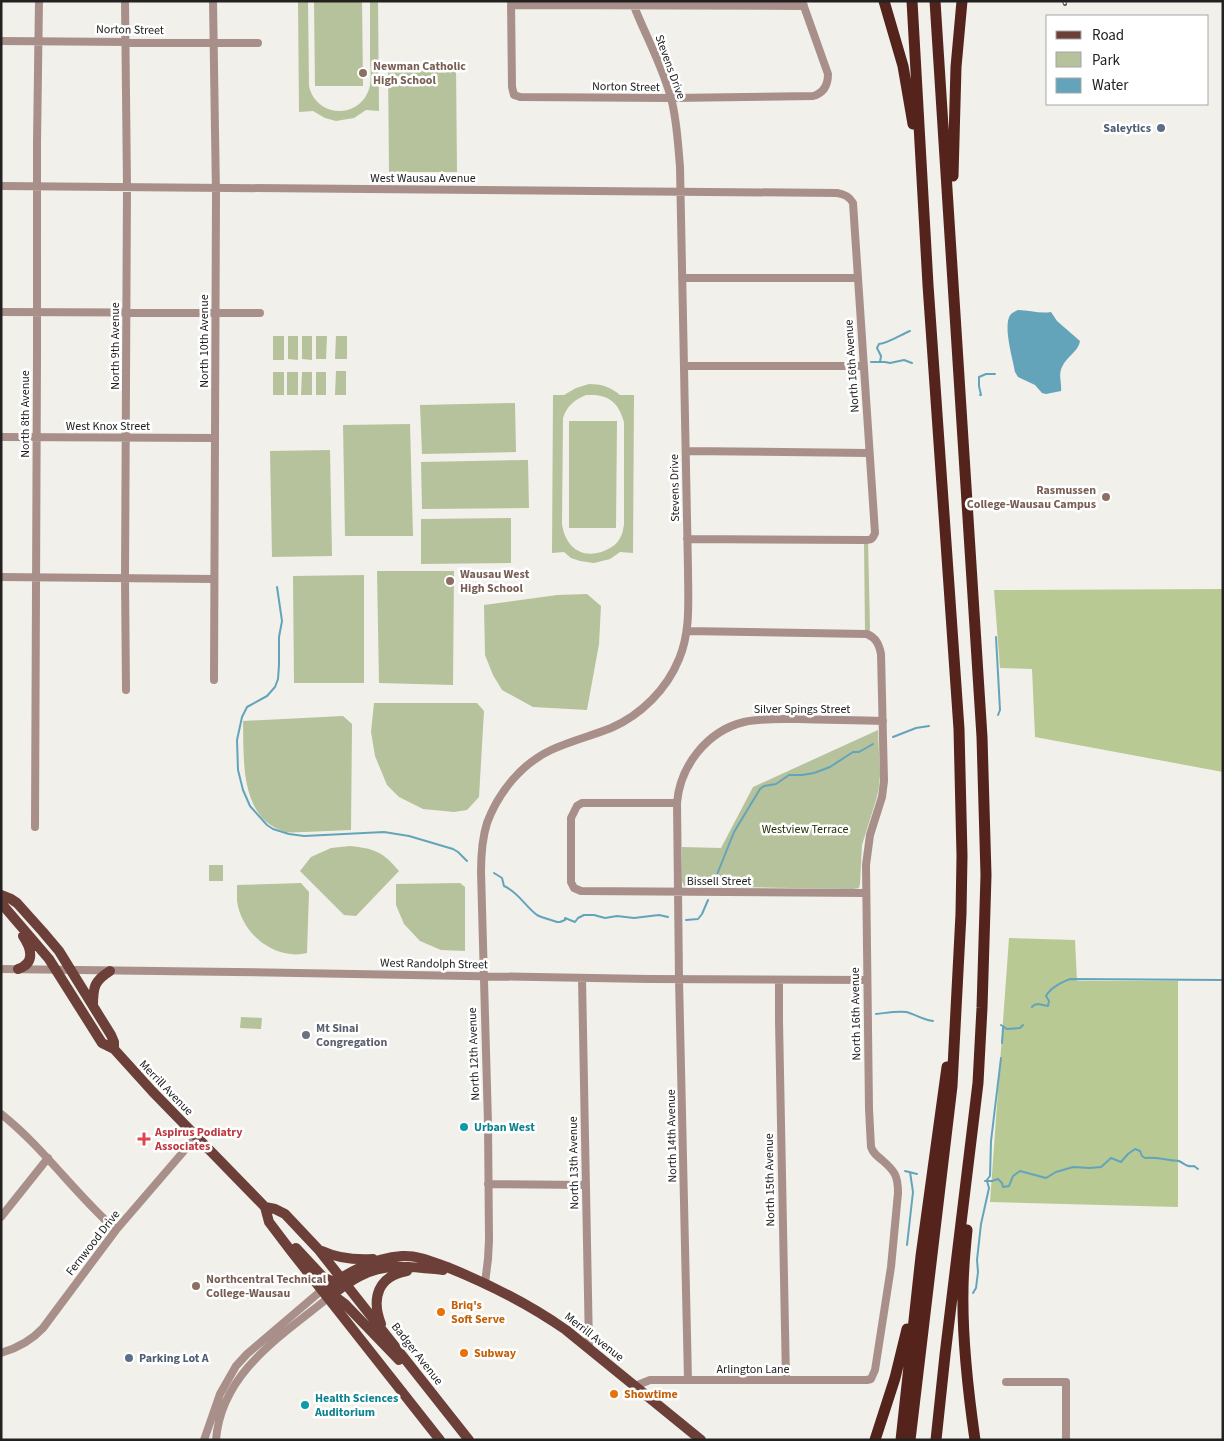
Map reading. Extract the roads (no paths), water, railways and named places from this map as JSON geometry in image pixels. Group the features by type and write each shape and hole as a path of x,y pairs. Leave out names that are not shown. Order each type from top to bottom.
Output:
{"highway":[{"path":"884,1 899,50 907,86 911,107 917,171 924,210"},
{"path":"910,1440 950,1117 962,914 960,759 912,1"},
{"path":"935,1 950,215 984,784 986,861 984,960 978,1083 963,1290 964,1347 975,1440"},
{"path":"950,215 953,186 956,67 962,1"},
{"path":"901,1440 921,1256 958,986"},
{"path":"936,1440 944,1355 978,1083"},
{"path":"875,1440 899,1362 921,1256"}],"main road":[{"name":"Merrill Avenue","path":"1,895 14,901 59,951 112,1037 114,1049"},
{"name":"Merrill Avenue","path":"1,903 49,959 98,1038 104,1044 114,1049 137,1076 265,1207 271,1225 328,1294 340,1281 368,1264 389,1258 405,1256 419,1258 459,1272 533,1308 566,1330 701,1440"},
{"path":"15,920 31,949 26,965 18,970"},
{"path":"93,1007 95,984 110,971"},
{"name":"Merrill Avenue","path":"265,1207 275,1209 284,1214 318,1249 340,1281"},
{"path":"271,1225 324,1278 340,1281"},
{"path":"318,1249 334,1256 350,1259 389,1258"},
{"name":"Merrill Avenue","path":"340,1281 397,1266 459,1272"},
{"path":"384,1332 376,1307 382,1284 398,1272 426,1268"},
{"name":"Badger Avenue","path":"340,1281 384,1332 469,1440"},
{"path":"328,1294 347,1306 404,1366 419,1376"},
{"path":"328,1294 440,1440"}],"street":[{"name":"North 8th Avenue","path":"35,827 39,1"},
{"name":"North 9th Avenue","path":"125,1 127,187 126,690"},
{"name":"North 10th Avenue","path":"214,1 216,188 214,680"},
{"name":"Norton Street","path":"512,3 512,87 514,95 672,98 813,96 825,89 828,82 828,74 803,3"},
{"path":"512,3 803,3"},
{"name":"Stevens Drive","path":"481,883 482,852 487,824 494,807 514,779 533,761 549,751 571,741 612,727 639,711 656,695 671,675 679,659 687,631 686,451 681,191 678,142 672,98 633,3"},
{"name":"Norton Street","path":"1,41 258,44"},
{"name":"West Wausau Avenue","path":"1,186 837,192 844,194"},
{"name":"North 16th Avenue","path":"687,539 871,540 873,538 875,532 853,203 844,194"},
{"path":"682,278 858,278"},
{"path":"1,312 260,313"},
{"path":"684,366 863,366"},
{"name":"West Knox Street","path":"1,437 215,438"},
{"path":"686,451 870,453"},
{"path":"1,577 214,579"},
{"name":"North 16th Avenue","path":"687,631 867,634 875,638 881,654 884,781 882,797 868,845 865,893 871,1147 873,1152 894,1172 898,1184 898,1193 892,1267 874,1370 870,1379"},
{"name":"Silver Spings Street","path":"679,893 677,803 681,782 695,755 712,738 733,725 765,719 883,721"},
{"name":"Bissell Street","path":"677,803 582,803 577,806 571,818 571,882 574,888 581,891 679,893 865,893"},
{"name":"North 12th Avenue","path":"481,883 488,1123 488,1259 485,1284"},
{"name":"North 14th Avenue","path":"679,893 679,979 688,1380"},
{"name":"West Randolph Street","path":"1,969 483,977 867,980"},
{"name":"North 13th Avenue","path":"582,978 589,1347"},
{"name":"North 15th Avenue","path":"779,980 786,1380"},
{"path":"1,1114 48,1158 91,1206 116,1230"},
{"name":"Fernwood Drive","path":"1,1353 22,1345 39,1332 53,1316 116,1230 196,1137"},
{"path":"1,1216 48,1158"},
{"path":"488,1184 585,1185"},
{"path":"204,1440 220,1394 236,1366 262,1340 328,1294"},
{"path":"216,1440 218,1422 225,1402 241,1374 259,1355 328,1294"},
{"name":"Arlington Lane","path":"635,1386 650,1380 870,1379"},
{"path":"1006,1382 1066,1382 1066,1440"}],"water":[{"path":"1018,310 1042,313 1051,312 1057,321 1080,341 1061,370 1061,391 1042,393 1035,385 1018,377 1015,372 1009,342 1008,325 1011,314"}],"waterway":[{"path":"880,362 881,356 877,348 879,344 891,341 910,331"},
{"path":"871,362 890,363 904,360 912,363"},
{"path":"980,395 979,377 986,374 995,374"},
{"path":"277,587 282,621 279,637 278,679 275,687 267,696 247,707 242,717 237,740 238,770 243,790 250,806 267,825 289,834 304,836 384,832 409,836 453,849 467,861"},
{"path":"996,637 1000,710 998,715"},
{"path":"893,737 916,728 929,726"},
{"path":"714,882 734,832 760,789 764,786 776,784 789,775 814,773 830,767 853,752 859,752 873,744"},
{"path":"494,873 502,878 504,886 537,915 557,922 565,920 565,918 575,922 584,915 605,918 617,916 634,918 659,915 668,917"},
{"path":"686,920 698,919 708,900"},
{"path":"1032,1007 1038,1004 1048,1006 1049,1001 1046,996 1048,993 1056,986 1070,979 1223,980"},
{"path":"876,1014 906,1012 933,1021"},
{"path":"1001,1025 1007,1029 1020,1028 1023,1025"},
{"path":"1002,1043 1003,1028"},
{"path":"986,1181 990,1176 991,1141 1001,1058"},
{"path":"985,1181 998,1179 1003,1187 1009,1186 1013,1176 1020,1171 1046,1178 1056,1172 1073,1167 1101,1167 1111,1158 1121,1162 1135,1149 1140,1151 1145,1158 1178,1161 1198,1169"},
{"path":"905,1171 917,1174"},
{"path":"907,1245 913,1192 910,1172"},
{"path":"973,1293 976,1288 978,1272 977,1260 981,1224 989,1188 987,1181"}],"place":[{"name":"Newman Catholic High School","path":"363,73"},
{"name":"Saleytics","path":"1161,128"},
{"name":"Rasmussen College-Wausau Campus","path":"1106,497"},
{"name":"Wausau West High School","path":"450,581"},
{"name":"Mt Sinai Congregation","path":"306,1035"},
{"name":"Urban West","path":"464,1127"},
{"name":"Aspirus Podiatry Associates","path":"144,1139"},
{"name":"Northcentral Technical College-Wausau","path":"196,1286"},
{"name":"Briq's Soft Serve","path":"441,1312"},
{"name":"Subway","path":"464,1353"},
{"name":"Parking Lot A","path":"129,1358"},
{"name":"Showtime","path":"614,1394"},
{"name":"Health Sciences Auditorium","path":"305,1405"}],"park label":[{"name":"Westview Terrace","path":"805,829"}]}
